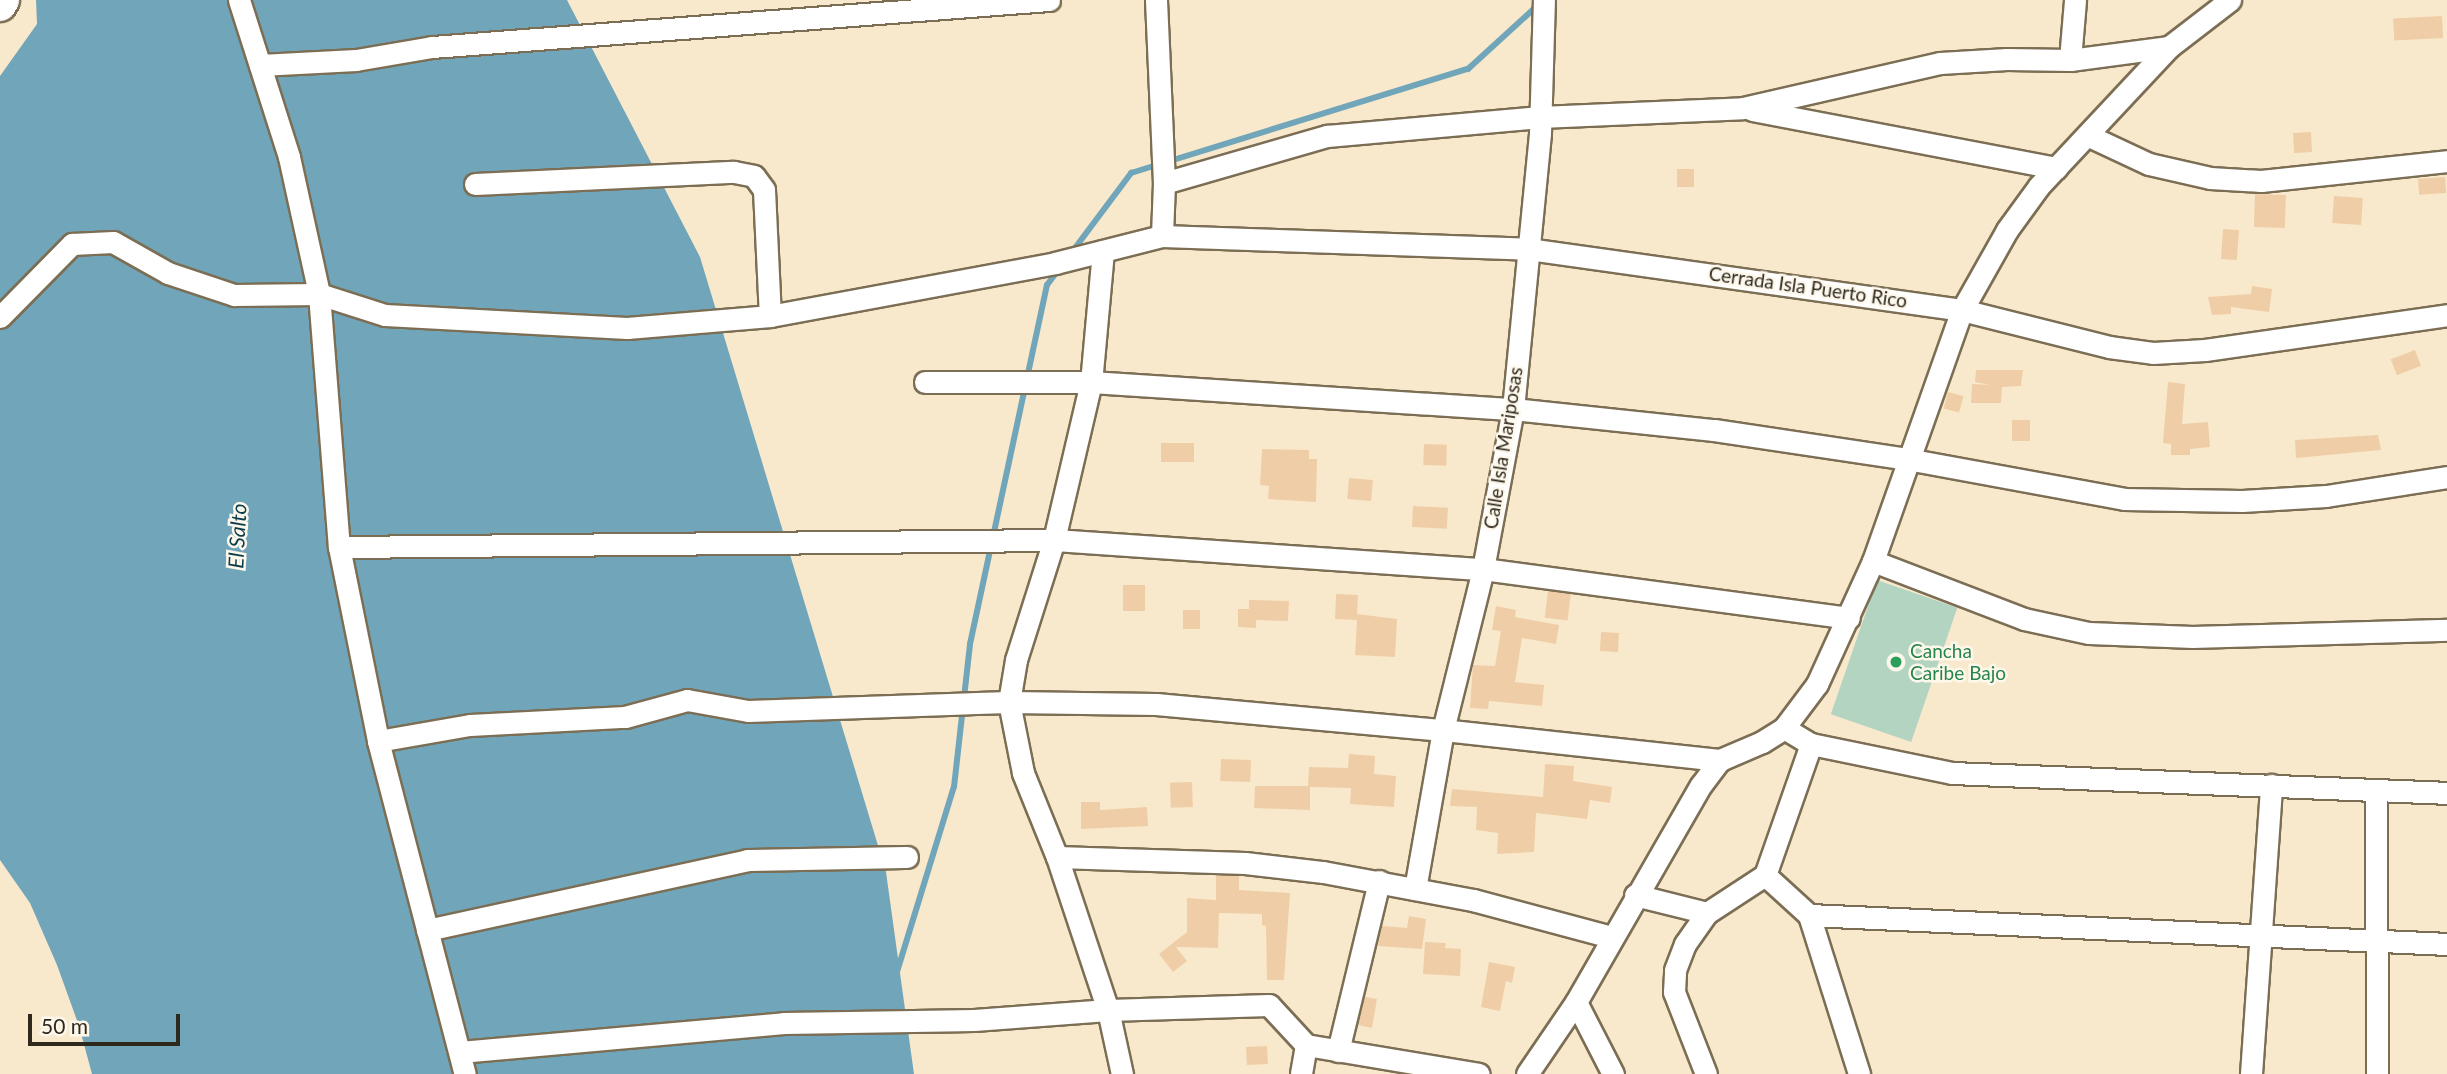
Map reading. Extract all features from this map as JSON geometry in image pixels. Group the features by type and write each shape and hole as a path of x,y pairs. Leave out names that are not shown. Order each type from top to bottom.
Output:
{"highway":[{"path":"0,5 4,0"}],"street":[{"path":"239,0 289,157 319,294 339,547 379,741 466,1074"},
{"path":"260,65 356,60 446,46 1049,0"},
{"path":"1156,0 1164,183 1162,236"},
{"name":"Calle Isla Mariposas","path":"1415,889 1443,730 1483,569 1513,409 1530,249 1540,117 1544,0"},
{"path":"2070,60 2075,0"},
{"path":"379,741 470,725 625,717 687,700 748,711 1009,702 1156,704 1443,730 1720,760 1762,742 1784,728 1816,684 1849,618 1873,561 1962,310 2007,230 2039,186 2089,136 2169,47 2230,0"},
{"path":"1164,183 1326,136 1540,117 1743,108 1940,63 2007,59 2070,60 2169,47"},
{"path":"1743,108 2057,168"},
{"path":"2089,136 2149,164 2210,178 2261,181 2447,160"},
{"path":"475,184 734,172 754,176 764,190 770,316"},
{"name":"Cerrada Isla Puerto Rico","path":"0,317 72,244 113,242 168,273 234,295 319,294 385,315 627,328 770,316 1055,263 1162,236 1530,249 1962,310 2109,347 2153,353 2205,350 2447,315"},
{"path":"1103,251 1091,382 1054,540 1016,660 1009,702 1023,773 1056,857 1108,1010 1122,1074"},
{"path":"925,382 1091,382 1513,409 1714,430 1907,459 2124,499 2242,501 2314,496 2447,477"},
{"path":"339,547 1054,540 1483,569 1849,618"},
{"path":"1873,561 2024,619 2089,633 2193,637 2447,630"},
{"path":"1784,728 1811,744 1952,773 2447,793"},
{"path":"1706,1074 1674,992 1675,970 1685,944 1707,913 1765,875 1811,744"},
{"path":"1527,1074 1576,1002 1671,831 1720,760"},
{"path":"2251,1074 2271,785"},
{"path":"2376,790 2377,1074"},
{"path":"1056,857 1245,863 1379,881 1473,900 1611,937"},
{"path":"428,930 747,860 907,858"},
{"path":"1765,875 1809,915 1860,1074"},
{"path":"1338,1051 1379,881"},
{"path":"1635,895 1707,913"},
{"path":"1809,915 2447,944"},
{"path":"1576,1002 1613,1074"},
{"path":"460,1052 784,1023 974,1020 1108,1010 1269,1005 1306,1045 1479,1074"},
{"path":"1301,1074 1306,1045"}],"green space":[{"name":"Cancha Caribe Bajo","path":"1877,580 1957,608 1911,742 1831,714"}],"water":[{"name":"El Salto","path":"36,0 567,0 700,257 886,872 914,1074 92,1074 79,1026 57,965 30,903 0,860 0,76 37,24"}],"building":[{"path":"2442,16 2443,38 2394,41 2393,19"},
{"path":"2311,132 2312,152 2294,153 2293,133"},
{"path":"1677,169 1694,169 1694,187 1677,187"},
{"path":"2445,177 2446,193 2419,195 2418,179"},
{"path":"2255,194 2286,195 2285,228 2254,227"},
{"path":"2334,196 2363,198 2361,225 2332,223"},
{"path":"2223,229 2239,230 2237,260 2221,259"},
{"path":"2252,286 2272,289 2269,312 2231,307 2231,314 2212,315 2208,297 2251,294"},
{"path":"2415,350 2421,366 2397,375 2391,359"},
{"path":"1976,370 2023,370 2021,386 2002,387 2001,403 1971,403 1972,384 1990,385 1975,382"},
{"path":"2168,382 2185,384 2182,424 2208,422 2210,447 2190,449 2190,455 2171,455 2171,444 2163,443"},
{"path":"1948,392 1963,396 1959,413 1944,408"},
{"path":"2012,420 2030,420 2030,441 2012,441"},
{"path":"2378,435 2381,450 2296,458 2295,440"},
{"path":"1161,443 1194,443 1194,462 1161,462"},
{"path":"1424,444 1447,445 1446,466 1423,465"},
{"path":"1262,449 1309,450 1309,459 1317,459 1316,502 1268,499 1269,486 1260,485"},
{"path":"1349,478 1373,480 1371,501 1347,499"},
{"path":"1413,506 1448,508 1447,529 1412,527"},
{"path":"1123,585 1145,585 1145,611 1123,611"},
{"path":"1548,591 1571,594 1568,621 1545,618"},
{"path":"1336,594 1358,595 1357,614 1397,619 1395,657 1355,655 1357,620 1335,619"},
{"path":"1249,600 1289,601 1288,621 1256,620 1256,628 1238,627 1238,609 1249,609"},
{"path":"1496,606 1516,610 1515,617 1559,625 1556,644 1522,638 1515,682 1544,685 1542,706 1489,701 1488,709 1470,708 1473,665 1495,666 1501,631 1492,630"},
{"path":"1183,610 1200,610 1200,629 1183,629"},
{"path":"1601,632 1619,633 1618,652 1600,651"},
{"path":"1349,754 1375,756 1374,774 1396,776 1394,807 1350,804 1351,788 1310,787 1310,810 1254,808 1255,786 1308,786 1309,767 1348,768"},
{"path":"1221,759 1251,760 1250,782 1220,781"},
{"path":"1545,764 1574,766 1573,781 1612,787 1610,803 1590,800 1587,819 1536,813 1534,852 1497,854 1498,833 1476,830 1477,807 1450,806 1452,789 1543,797"},
{"path":"1192,782 1193,807 1171,808 1170,783"},
{"path":"1081,802 1100,802 1100,810 1147,807 1148,826 1081,829"},
{"path":"1216,875 1239,876 1239,890 1290,893 1284,980 1267,980 1266,926 1262,925 1262,914 1219,913 1218,948 1176,947 1187,961 1173,972 1159,954 1187,932 1187,898 1216,900"},
{"path":"1409,916 1426,919 1422,949 1378,946 1382,926 1407,928"},
{"path":"1425,942 1446,943 1445,948 1461,949 1460,976 1423,974"},
{"path":"1489,962 1515,967 1512,983 1506,981 1500,1011 1481,1007"},
{"path":"1365,997 1377,999 1372,1028 1358,1025"},
{"path":"1267,1046 1268,1064 1247,1065 1246,1047"}],"waterway":[{"path":"1072,252 1131,173 1468,69 1537,6"},
{"path":"896,975 954,787 970,644 1047,285 1059,269"}],"place":[{"name":"Cancha Caribe Bajo","path":"1896,662"}]}
